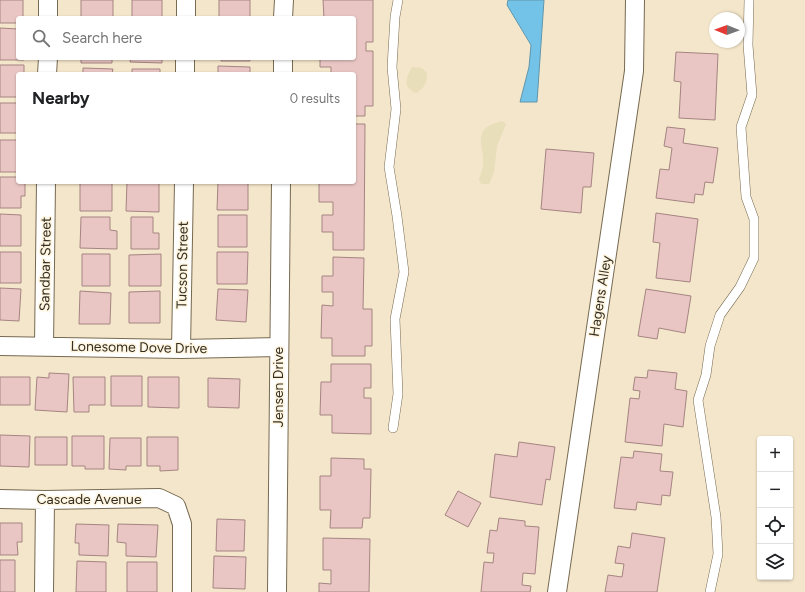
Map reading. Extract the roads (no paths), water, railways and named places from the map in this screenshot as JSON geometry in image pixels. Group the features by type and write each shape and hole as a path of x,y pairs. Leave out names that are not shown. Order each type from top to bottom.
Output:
{"street":[{"path":"48,0 48,16"},
{"path":"186,0 186,16"},
{"path":"283,16 284,0"},
{"name":"Hagens Alley","path":"557,592 634,71 635,0"},
{"path":"47,72 48,60"},
{"path":"185,60 185,72"},
{"path":"282,72 283,60"},
{"name":"Sandbar Street","path":"44,346 46,184"},
{"name":"Tucson Street","path":"181,349 184,184"},
{"name":"Jensen Drive","path":"277,592 281,184"},
{"name":"Lonesome Dove Drive","path":"0,346 181,349 279,348"},
{"name":"Cascade Avenue","path":"0,499 45,500 159,498 176,506 182,524 182,592"},
{"path":"44,592 45,500"}],"lane":[{"path":"393,428 398,394 395,319 404,272 389,167 396,109 392,67 395,17 398,0"},
{"path":"710,592 718,554 716,517 698,400 706,375 710,346 720,315 740,287 754,258 754,219 746,197 741,127 752,95 748,45 749,0"}],"water":[{"path":"508,0 544,0 537,102 520,102 529,67 531,45 507,5"}]}
